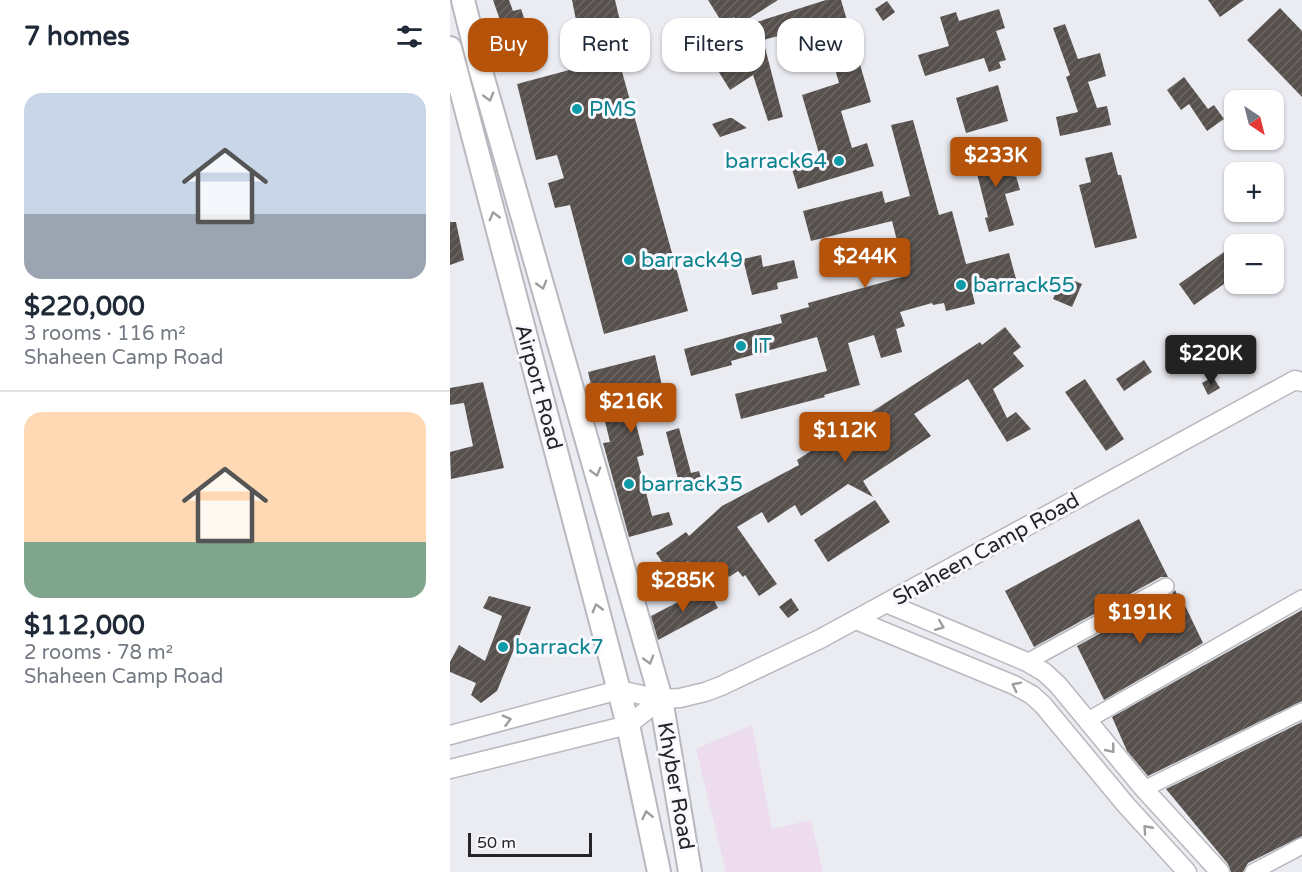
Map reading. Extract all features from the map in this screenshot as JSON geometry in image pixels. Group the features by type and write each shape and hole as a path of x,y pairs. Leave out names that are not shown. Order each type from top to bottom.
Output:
{"main road":[{"name":"Khyber Road","path":"463,0 661,699 690,872"},
{"name":"Airport Road","path":"450,48 628,726"},
{"name":"Khyber Road","path":"628,726 659,872"}],"street":[{"name":"Shaheen Camp Road","path":"661,699 680,698 721,686 820,639 1300,385"},
{"path":"1026,662 1166,586"},
{"path":"1088,720 1302,598"},
{"path":"886,603 1026,662 1044,672 1088,720 1144,789 1220,872"},
{"path":"856,620 1014,685 1032,695 1043,705 1125,805 1187,872"},
{"path":"450,735 619,690 661,699"},
{"path":"450,769 628,726 661,699"},
{"path":"1144,789 1302,711"},
{"path":"1253,872 1302,846"}],"shaded area":[{"path":"752,725 772,829 811,820 823,872 726,872 696,749"}],"building":[{"path":"493,0 509,0 513,11 521,9 524,18 499,18"},
{"path":"572,0 615,0 619,18 576,18"},
{"path":"708,0 778,0 750,18 719,18"},
{"path":"826,0 841,0 846,18 777,18 777,36 765,39 765,19"},
{"path":"1208,0 1244,0 1220,17"},
{"path":"887,1 895,12 883,21 875,9"},
{"path":"1280,8 1302,31 1302,97 1247,40"},
{"path":"999,9 1005,28 996,31 1006,60 999,62 1001,68 989,72 984,58 925,76 918,55 949,46 940,17 956,12 959,21"},
{"path":"1065,24 1078,59 1100,53 1106,76 1088,82 1097,108 1107,106 1111,125 1060,136 1056,117 1078,112 1066,77 1070,75 1053,28"},
{"path":"765,48 783,117 768,121 753,75 730,90 719,72 765,72"},
{"name":"barrack49","path":"562,72 622,72 688,311 604,334 570,205 555,208 548,183 564,178 557,155 536,160 517,84"},
{"path":"836,72 862,72 871,102 841,111 852,148 867,143 874,166 798,189 791,166 820,157 802,95 839,83"},
{"path":"1184,77 1208,109 1214,105 1224,119 1207,131 1189,104 1181,110 1167,90"},
{"path":"998,85 1008,121 966,133 956,98"},
{"path":"729,118 747,128 720,137 712,124"},
{"path":"913,120 939,215 952,211 966,264 1009,253 1016,279 972,291 975,304 946,311 944,303 933,305 932,303 900,312 905,326 896,329 902,352 881,358 874,335 848,343 860,385 824,395 825,397 741,419 735,394 827,371 817,337 731,361 732,365 691,376 684,349 782,323 780,315 809,307 808,303 906,276 892,221 811,241 803,211 882,191 885,203 910,196 891,125"},
{"path":"1005,149 1020,190 1005,194 1014,225 989,232 985,218 988,217 973,158"},
{"path":"1112,152 1118,175 1121,175 1137,238 1095,248 1079,185 1091,182 1085,158"},
{"path":"450,222 456,222 464,260 450,265"},
{"path":"1224,252 1224,284 1194,305 1179,284"},
{"path":"761,255 763,267 794,260 798,278 777,283 778,289 752,295 743,259"},
{"path":"1063,276 1082,284 1072,307 1053,299"},
{"path":"1005,327 1021,347 1013,353 1024,366 993,389 1007,418 1016,412 1031,429 1007,442 968,379 914,414 931,436 863,481 873,497 848,484 801,516 795,505 768,523 762,512 737,527 777,584 759,596 745,575 743,577 738,571 729,577 725,571 705,585 688,561 670,573 656,553 686,532 689,536 722,506 799,465 797,460 980,342 982,345"},
{"path":"655,355 668,412 635,420 644,455 637,457 652,516 669,512 673,525 629,537 603,443 610,442 597,388 592,389 588,372"},
{"path":"1144,360 1152,372 1124,391 1116,379"},
{"path":"1213,377 1220,388 1208,395 1202,383"},
{"path":"1085,379 1124,439 1106,451 1065,392"},
{"path":"483,382 504,468 451,479 450,452 473,446 464,403 450,405 450,388"},
{"path":"679,428 691,473 699,471 703,485 681,491 666,432"},
{"path":"875,500 890,522 828,562 814,540"},
{"path":"1139,519 1168,577 1161,577 1034,647 1005,591"},
{"path":"707,587 718,608 658,640 651,616"},
{"path":"1175,590 1177,594 1179,593 1203,643 1104,700 1077,646 1171,595"},
{"name":"barrack7","path":"489,596 531,607 497,691 481,703 471,695 476,683 450,672 450,662 459,645 485,661 502,616 483,608"},
{"path":"791,598 799,610 788,618 779,607"},
{"path":"1302,610 1302,701 1148,776 1127,751 1112,717"},
{"path":"1302,722 1302,836 1248,863 1243,872 1231,872 1228,864 1166,789"}],"place":[{"name":"PMS","path":"577,109"},
{"name":"barrack64","path":"839,161"},
{"name":"barrack49","path":"629,260"},
{"name":"barrack55","path":"961,285"},
{"name":"IT","path":"741,346"},
{"name":"barrack35","path":"629,484"},
{"name":"barrack7","path":"503,647"}]}
